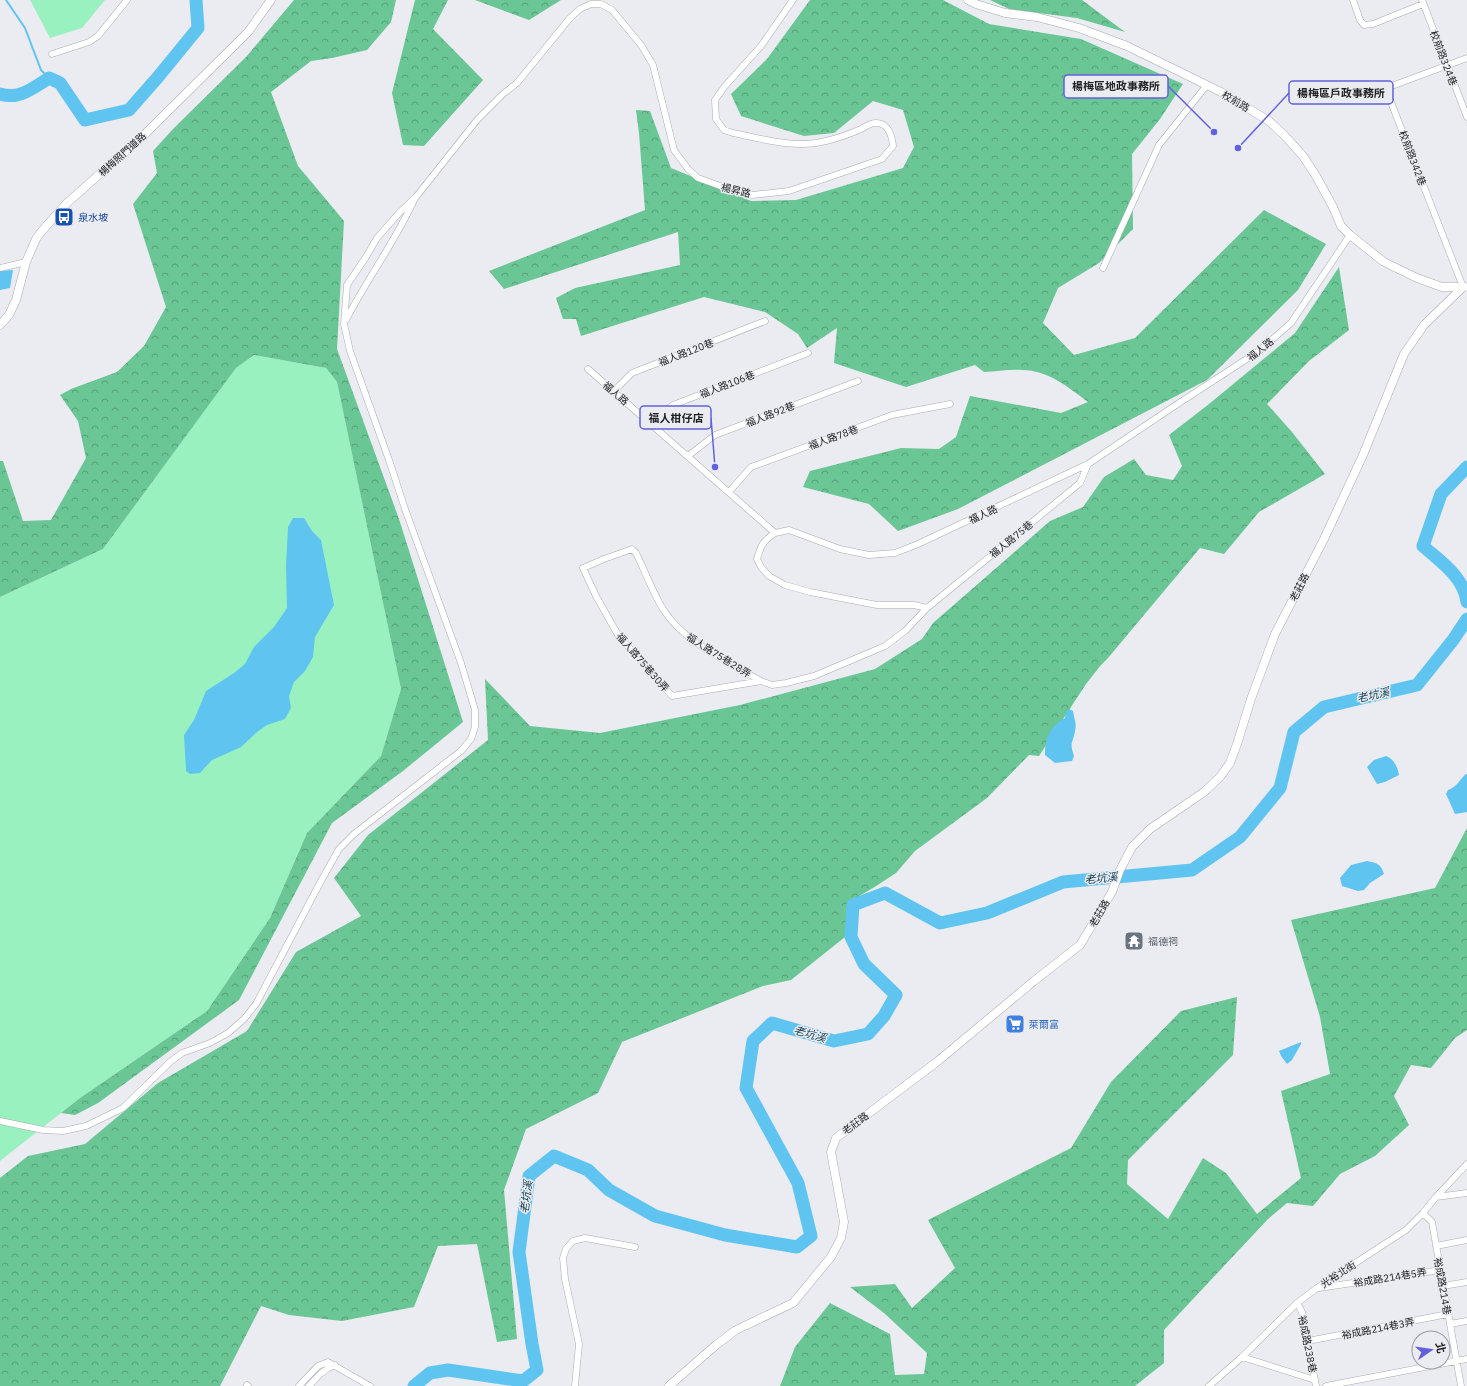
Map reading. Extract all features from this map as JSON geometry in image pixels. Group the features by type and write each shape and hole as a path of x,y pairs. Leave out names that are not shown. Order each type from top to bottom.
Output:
{"street":[{"path":"52,54 89,42 98,36 127,0"},
{"name":"楊梅照門道路","path":"0,325 9,315 16,300 26,262 40,232 66,203 144,134 248,32 271,0"},
{"name":"楊昇路","path":"416,197 477,120 503,94 517,83 570,18 580,9 591,4 601,4 612,10 642,45 653,65 674,150 688,169 698,178 734,191 752,195 789,191 882,159 893,146 892,137 888,129 882,124 875,123 846,135 826,141 810,144 791,144 724,130 716,119 715,100 725,86 761,46 793,0"},
{"name":"校前路","path":"968,0 1005,13 1037,17 1079,28 1127,46 1221,92 1269,121 1285,136 1303,156 1333,207 1341,226 1350,235 1384,262 1417,278 1442,287 1465,287"},
{"path":"1353,0 1360,20 1364,25 1373,24 1423,2"},
{"name":"校前路324巷","path":"1423,2 1467,117"},
{"name":"校前路342巷","path":"1465,287 1387,92 1389,87 1467,58"},
{"path":"1103,268 1159,145 1207,85"},
{"path":"344,324 359,294 404,224 416,197"},
{"path":"0,1121 43,1130 63,1131 86,1126 123,1108 170,1062 182,1053 210,1043 228,1033 244,1019 256,1004 339,849 354,834 461,751 471,739 475,727 475,710 461,663 407,516 389,460 350,351 344,324 347,285 377,238 399,213 416,197"},
{"name":"福人路","path":"588,369 775,533 789,530 840,549 869,555 895,553 918,544 1088,464 1265,347 1291,323 1350,235"},
{"path":"0,268 26,262"},
{"name":"老莊路","path":"669,1386 716,1345 736,1330 793,1303 831,1257 841,1238 844,1222 831,1152 836,1138 938,1061 1034,981 1074,951 1084,939 1112,892 1120,870 1132,847 1150,829 1204,792 1220,777 1230,763 1251,699 1275,634 1324,539 1363,455 1404,354 1424,325 1465,287"},
{"name":"福人路120巷","path":"614,391 632,373 765,321"},
{"name":"福人路106巷","path":"650,422 673,405 808,353"},
{"name":"福人路92巷","path":"688,456 715,435 858,381"},
{"name":"福人路78巷","path":"729,492 751,467 892,415 950,404"},
{"name":"福人路75巷","path":"761,681 772,685 800,680 814,676 885,646 905,631 927,608 1080,483 1088,464"},
{"path":"775,533 765,540 757,559 761,567 769,576 785,585 877,605 914,605 927,608"},
{"name":"福人路75巷28弄","path":"604,559 632,549 636,553 663,609 681,631 699,645 761,681"},
{"name":"福人路75巷30弄","path":"604,559 583,568 596,596 618,635 672,696 761,681"},
{"name":"光裕北街","path":"1209,1386 1242,1357 1297,1303 1317,1288 1406,1230 1467,1164"},
{"path":"1436,1197 1467,1193"},
{"name":"裕成路214巷","path":"1423,1213 1432,1222 1461,1386"},
{"path":"575,1386 579,1344 565,1279 563,1258 566,1249 574,1241 585,1238 635,1247"},
{"path":"1436,1246 1467,1240"},
{"name":"裕成路214巷5弄","path":"1317,1288 1440,1270"},
{"path":"1443,1286 1467,1282"},
{"name":"裕成路238巷","path":"1297,1303 1302,1312 1316,1383"},
{"name":"裕成路214巷3弄","path":"1308,1341 1448,1314"},
{"path":"1450,1324 1467,1321"},
{"path":"1242,1357 1316,1383"},
{"path":"1326,1386 1467,1359"},
{"path":"299,1386 312,1372 324,1363 328,1362 370,1386"},
{"path":"309,1386 322,1373 335,1365"}],"green space":[{"path":"30,0 105,0 82,28 50,38"},
{"path":"294,0 396,0 391,22 367,50 311,61 271,92 298,166 344,221 337,349 399,519 463,722 403,771 332,823 239,1000 98,1103 75,1115 61,1113 80,1098 207,1011 270,918 307,833 381,756 401,689 337,382 326,368 254,355 236,368 103,549 0,597 0,461 3,461 23,521 51,520 86,458 78,421 60,395 71,389 117,372 144,346 166,307 133,204 157,173 153,151 174,128 246,57"},
{"path":"415,0 448,0 433,29 483,80 424,146 403,145 392,93"},
{"path":"475,0 561,0 529,20"},
{"path":"810,0 943,0 989,24 1081,39 1183,84 1160,119 1132,154 1133,229 1099,263 1058,288 1043,323 1074,355 1135,338 1264,210 1326,244 1298,290 1207,380 958,509 898,531 869,504 803,487 810,471 901,448 939,449 956,437 970,396 1061,413 1088,402 1057,380 1040,373 1017,370 984,372 975,365 906,387 834,363 837,328 807,348 798,334 765,312 704,297 581,336 576,319 563,319 556,298 575,288 680,265 678,232 504,289 489,271 645,210 636,110 650,111 671,168 751,201 796,200 903,168 914,147 903,110 873,101 834,133 804,136 741,116 731,94 767,59"},
{"path":"990,0 1082,0 1125,32 1077,18 1009,9"},
{"path":"1339,267 1349,330 1309,361 1267,404 1292,432 1325,474 1259,512 1224,554 1200,548 1086,684 1039,756 1029,755 987,798 915,851 896,873 849,902 845,937 791,980 763,986 622,1042 598,1093 526,1129 504,1190 517,1339 497,1342 477,1244 438,1246 414,1307 342,1321 289,1315 261,1306 220,1386 0,1386 0,1178 28,1156 85,1144 158,1083 247,1031 296,952 361,916 334,878 368,835 488,740 485,679 530,726 600,733 740,705 875,669 922,639 933,623 1050,521 1083,507 1104,477 1134,459 1146,475 1173,480 1182,466 1169,435 1295,333"},
{"path":"254,355 326,368 337,382 401,689 381,756 307,833 270,918 207,1011 80,1098 0,1161 0,597 103,549 236,368"},
{"path":"1467,828 1467,1030 1455,1038 1431,1068 1411,1065 1394,1096 1409,1125 1375,1156 1340,1174 1313,1206 1287,1203 1268,1219 1164,1330 1164,1363 1135,1386 780,1386 795,1347 830,1303 890,1334 895,1375 924,1374 927,1353 884,1313 850,1287 895,1284 912,1308 955,1268 928,1220 1071,1148 1111,1082 1181,1011 1237,997 1233,1055 1128,1160 1127,1184 1168,1219 1203,1158 1226,1173 1257,1214 1301,1178 1281,1091 1330,1074 1320,1017 1291,920 1435,888"}],"water":[{"path":"13,270 10,288 0,290 0,271"},
{"path":"293,518 304,518 312,531 321,540 334,605 315,637 313,657 305,671 294,682 289,696 291,708 285,719 267,725 241,747 212,760 200,773 190,774 186,771 184,735 194,720 206,691 245,664 254,647 274,627 287,608 286,565 288,527"},
{"path":"1069,709 1073,711 1076,723 1072,745 1074,756 1072,761 1055,763 1045,755 1047,738 1052,729 1065,718 1066,712"},
{"path":"1386,756 1395,763 1399,775 1377,784 1367,767 1374,760"},
{"path":"1466,774 1467,812 1455,814 1446,794 1448,790 1456,785"},
{"path":"1367,861 1378,864 1384,874 1370,883 1364,890 1358,891 1342,886 1340,878 1351,865"},
{"path":"1301,1042 1292,1060 1287,1064 1279,1051"}],"waterway":[{"path":"6,0 25,28 41,70 49,78"},
{"path":"0,94 20,94 49,78 60,83 85,120 129,110 198,28 196,0"},
{"name":"老坑溪","path":"1467,467 1441,494 1423,546 1444,564 1457,578 1465,593 1467,602"},
{"name":"老坑溪","path":"414,1386 430,1373 448,1370 523,1381 537,1370 519,1252 529,1176 554,1156 588,1170 609,1190 655,1216 725,1235 797,1247 811,1236 798,1183 746,1088 753,1041 772,1023 834,1041 868,1034 884,1016 896,995 864,964 851,937 853,905 885,893 940,923 987,913 1063,882 1192,870 1240,837 1280,788 1294,732 1324,707 1417,685 1453,640 1467,619"}],"place":[{"name":"楊梅區地政事務所","path":"1214,132"},
{"name":"楊梅區戶政事務所","path":"1238,148"},
{"name":"泉水坡","path":"64,217"},
{"name":"福人柑仔店","path":"715,467"},
{"name":"福德祠","path":"1134,941"},
{"name":"萊爾富","path":"1015,1024"}]}
